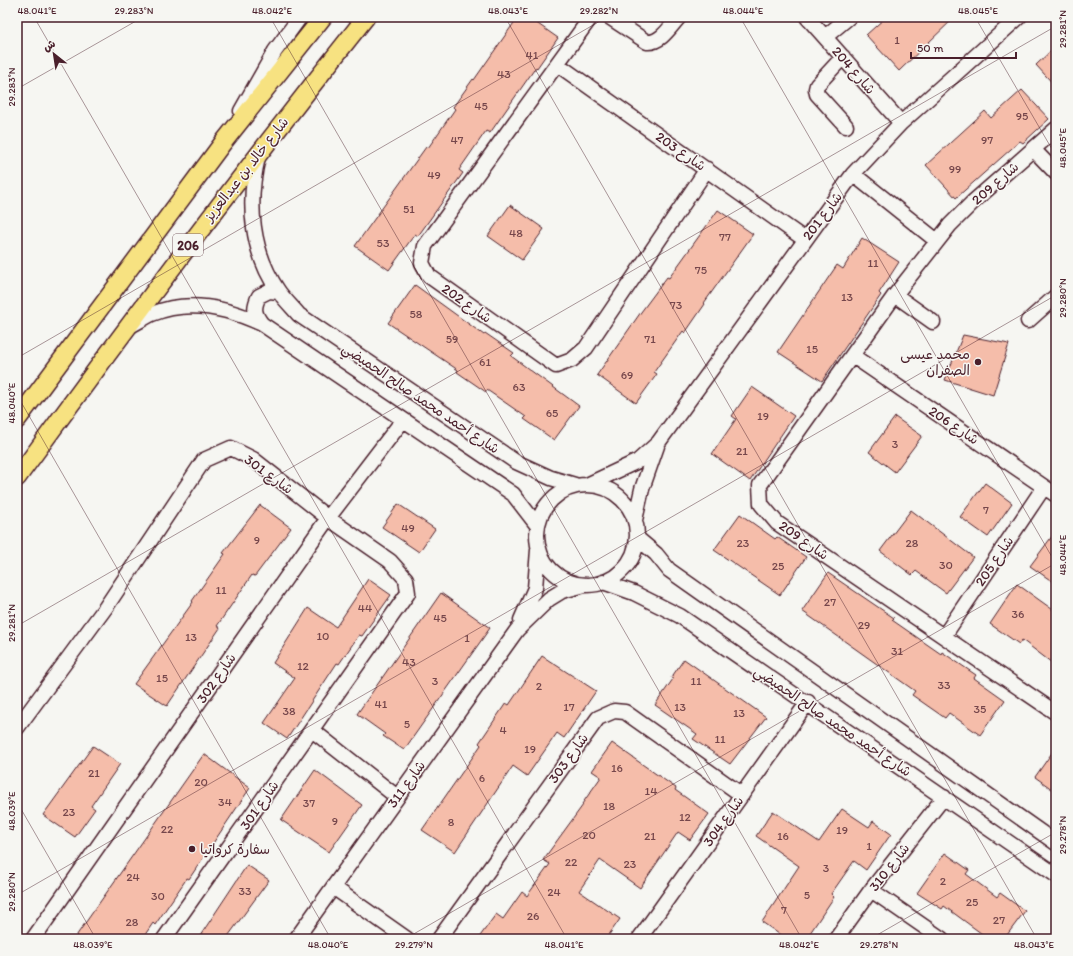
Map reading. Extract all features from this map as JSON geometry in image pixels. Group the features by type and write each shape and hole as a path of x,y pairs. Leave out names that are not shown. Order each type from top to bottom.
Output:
{"main road":[{"name":"206","path":"17,420 222,144 323,17"},
{"name":"شارع خالد بن عبدالعزيز","path":"17,478 124,329 260,150 366,17"}],"street":[{"path":"222,144 275,51 300,17"},
{"name":"شارع 202","path":"591,17 425,246 422,262 429,276 556,366 572,360 586,348 708,169"},
{"path":"610,17 647,42 653,42 661,38 679,17"},
{"name":"شارع 204","path":"807,17 901,123"},
{"path":"825,37 849,17"},
{"name":"شارع 201","path":"582,485 638,461 658,443 804,239 853,174 901,123 1019,17"},
{"path":"842,57 817,85 816,89 817,94 846,126"},
{"name":"شارع 203","path":"557,64 708,169 804,239"},
{"name":"شارع 209","path":"1056,129 960,214 937,241 895,296 760,485 761,504 778,523 1056,712"},
{"name":"شارع أحمد محمد صالح الحميضي","path":"260,150 253,177 251,207 255,237 264,264 279,292 299,315 516,462 551,478 582,485"},
{"path":"1034,150 1056,173"},
{"path":"853,174 937,241"},
{"path":"262,324 256,316 254,306 258,296 269,291 279,292"},
{"path":"895,296 934,322"},
{"path":"1028,321 1056,296"},
{"name":"شارع أحمد محمد صالح الحميضي","path":"124,329 153,314 185,307 216,308 246,317 262,324 513,494 537,525"},
{"name":"شارع 206","path":"853,356 1056,495"},
{"name":"شارع 302","path":"33,939 328,518 403,420"},
{"name":"شارع 201","path":"635,520 642,488 658,443"},
{"name":"شارع 301","path":"17,728 106,607 204,460 231,448 253,459 328,518 390,561 406,579 408,593 164,939"},
{"path":"582,485 606,488 617,494 629,506 635,520 637,538 630,560 615,576 603,582 585,585 569,582 554,573 546,565 538,549 537,525 541,513 551,499 559,492 582,485"},
{"name":"شارع 205","path":"944,636 1044,487"},
{"name":"شارع أحمد محمد صالح الحميضي","path":"637,538 656,554 669,570 1056,843"},
{"name":"شارع 311","path":"517,630 535,588 538,549"},
{"name":"شارع أحمد محمد صالح الحميضي","path":"603,582 634,594 680,616 808,702 1056,875"},
{"name":"شارع 311","path":"296,939 517,630 549,599 562,590 585,585"},
{"name":"شارع 304","path":"639,939 808,702"},
{"name":"شارع 303","path":"439,939 598,718 614,711 625,712 742,795"},
{"path":"312,730 397,797"},
{"name":"شارع 310","path":"836,939 871,890 944,797"},
{"path":"333,887 408,939"},
{"path":"871,890 942,939"}],"building":[{"path":"518,17 528,17 558,38 490,133 486,131 459,170 463,173 418,236 415,234 389,270 355,246 426,147 428,148 455,109 453,107 473,79 474,80"},
{"path":"886,17 955,17 899,71 866,35"},
{"path":"1056,46 1056,87 1036,65"},
{"path":"1022,90 1049,119 1023,143 1020,141 956,198 926,165 985,111 991,118"},
{"path":"510,205 544,229 522,260 488,236"},
{"path":"718,210 753,234 704,303 705,304 685,333 683,331 654,372 657,374 636,403 597,375 641,312 667,277 669,278"},
{"path":"862,238 899,262 879,293 881,295 822,381 778,352 837,265 843,269"},
{"path":"415,285 484,335 485,333 514,353 511,356 579,406 554,440 524,419 526,417 487,390 486,392 457,372 458,370 388,323"},
{"name":"محمد عيسى الصفران","path":"963,335 1009,344 993,395 945,380"},
{"path":"752,387 794,416 750,481 712,454 736,419 732,416"},
{"path":"895,417 922,436 895,472 869,452"},
{"path":"985,483 1012,503 988,537 960,517"},
{"path":"398,504 435,529 419,552 382,527"},
{"path":"260,505 291,528 255,576 252,575 217,626 220,628 167,706 134,684 193,602 192,601 225,554 223,553"},
{"path":"911,510 973,557 946,593 916,571 912,575 880,551"},
{"path":"740,514 775,539 777,537 806,557 780,595 714,550"},
{"path":"1056,531 1056,584 1030,566"},
{"path":"828,573 894,618 892,620 941,654 942,652 976,675 974,678 1005,700 980,735 949,713 945,718 912,695 915,691 802,611"},
{"path":"368,579 391,595 362,636 359,635 339,664 337,663 287,739 264,723 295,678 273,663 308,608 336,627"},
{"path":"1017,584 1056,612 1056,666 1022,640 1019,644 990,624"},
{"path":"441,593 490,628 404,750 383,736 385,734 357,714"},
{"path":"542,656 596,691 564,738 557,733 527,776 513,766 455,852 422,830 481,745 479,743 506,703 509,705"},
{"path":"684,659 766,717 730,764 693,739 697,734 655,705 673,679 671,678"},
{"path":"612,743 676,788 675,790 709,814 690,840 678,832 640,888 600,860 579,891 620,919 606,939 478,939 496,914 503,919 522,892 527,896 550,864 543,860 583,805 582,804 601,777 592,771"},
{"path":"93,746 120,764 91,806 95,809 75,837 43,815"},
{"path":"1056,747 1056,792 1035,777"},
{"path":"204,754 250,788 189,879 187,878 155,925 153,923 142,939 74,939"},
{"path":"315,770 362,805 329,852 281,820"},
{"path":"842,809 869,827 873,821 891,834 866,870 854,861 831,894 834,897 806,939 786,939 762,922 799,866 756,836 773,811 819,842"},
{"path":"945,853 969,870 966,874 997,897 1000,893 1025,911 1004,939 989,939 944,906 942,909 917,893"},
{"path":"247,865 269,880 226,939 198,939"}],"place":[{"name":"محمد عيسى الصفران","path":"978,362"},
{"name":"سفارة كرواتيا","path":"192,849"}]}
